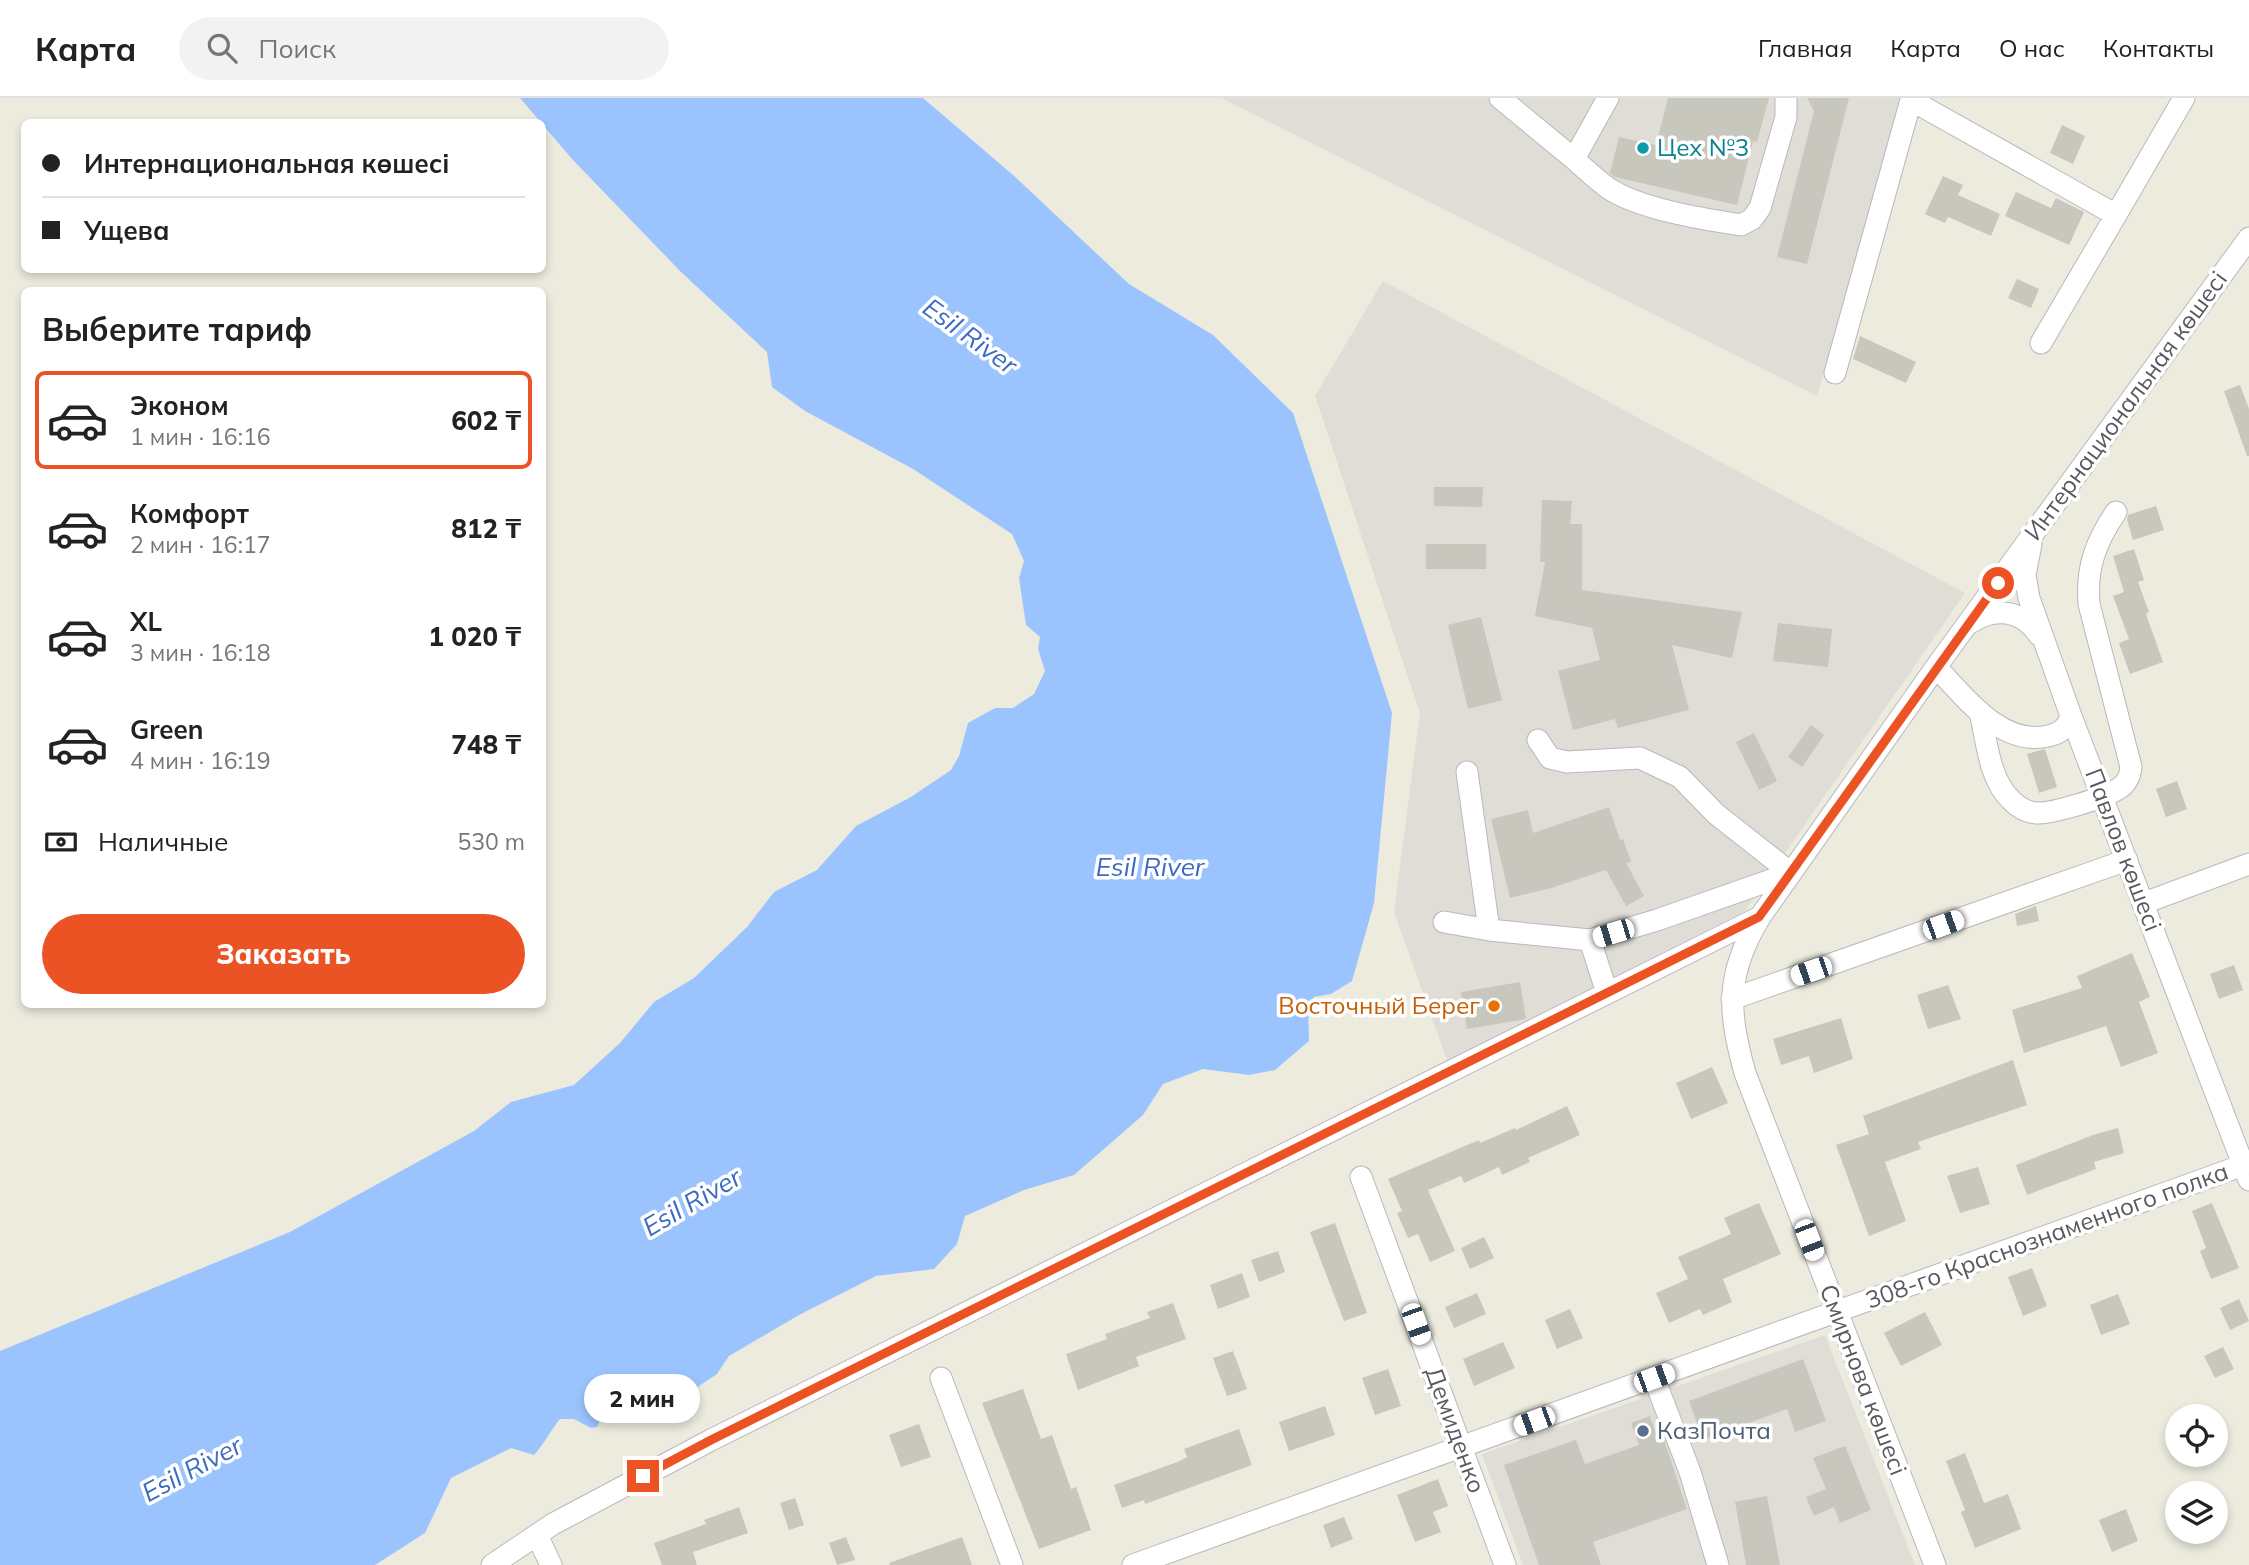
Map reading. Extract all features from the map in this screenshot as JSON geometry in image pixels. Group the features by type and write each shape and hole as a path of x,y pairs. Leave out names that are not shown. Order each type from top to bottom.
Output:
{"street":[{"path":"1500,98 1609,188 1641,203 1734,223 1747,223 1760,208 1786,117 1786,98"},
{"path":"1574,159 1608,98"},
{"path":"2041,343 2184,98"},
{"path":"1835,373 1912,99 2116,215"},
{"name":"Интернациональная көшесі","path":"1759,917 1936,667 2249,238"},
{"path":"1980,712 1995,778 2007,796 2020,808 2034,813 2053,812 2119,789 2127,781 2131,772 2088,592 2095,549 2116,512"},
{"name":"Павлов көшесі","path":"2044,519 2031,544 2025,575 2026,587 2071,716 2247,1169"},
{"path":"1967,625 1979,617 1995,612 2014,614 2030,623 2047,649"},
{"path":"1936,667 1980,712 1999,726 2017,734 2035,738 2059,732 2071,716"},
{"path":"1538,740 1550,758 1567,762 1640,758 1680,777 1716,814 1791,873"},
{"path":"1467,772 1489,930"},
{"path":"1732,999 2127,860"},
{"path":"2144,903 2249,864"},
{"path":"1444,922 1489,930 1590,940 1657,920 1791,873"},
{"path":"492,1565 537,1535 711,1440 1759,917"},
{"name":"Смирнова көшесі","path":"1759,917 1739,960 1732,999 1732,1018 1745,1073 1935,1565"},
{"path":"1590,940 1607,993"},
{"name":"308-го Краснознаменного полка","path":"1133,1565 1837,1311 2247,1169"},
{"name":"Демиденко","path":"1360,1177 1505,1565"},
{"path":"941,1378 1012,1565"},
{"path":"1654,1378 1690,1472 1718,1565"},
{"path":"537,1535 551,1565"}],"shaded area":[{"path":"1221,98 1904,98 1817,396"},
{"path":"1383,281 1965,593 1745,911 1447,1060 1394,912 1420,713 1315,396"},
{"path":"1825,1335 1915,1565 1523,1565 1482,1454"}],"water":[{"name":"Esil River","path":"520,98 923,98 1013,175 1129,284 1213,335 1293,413 1392,713 1374,903 1352,981 1331,994 1314,997 1308,1006 1309,1041 1275,1070 1249,1075 1203,1069 1163,1084 1143,1115 1074,1175 1024,1190 965,1216 957,1244 934,1269 876,1276 799,1315 729,1356 717,1374 690,1392 614,1404 606,1409 597,1427 591,1428 574,1419 560,1419 534,1455 511,1448 451,1478 425,1533 375,1565 0,1565 0,1351 290,1232 474,1131 511,1102 574,1085 620,1043 654,1002 694,978 747,927 774,892 817,870 856,826 911,797 951,770 959,756 968,723 995,708 1013,708 1034,694 1045,671 1038,649 1040,637 1026,625 1019,578 1024,561 1012,534 913,469 805,411 772,387 767,352 681,272 572,159 546,128 546,119 538,119"}],"building":[{"name":"Цех №3","path":"1668,98 1769,98 1757,142 1753,141 1737,205 1615,177 1610,173 1619,137 1656,145"},
{"path":"1807,98 1849,98 1807,264 1777,257 1814,111"},
{"path":"2062,125 2085,136 2073,164 2050,153"},
{"path":"1943,176 1963,185 1958,195 2000,214 1991,236 1948,217 1945,223 1925,214"},
{"path":"2016,192 2051,208 2056,198 2084,212 2069,245 2005,216"},
{"path":"2017,279 2039,289 2031,308 2008,298"},
{"path":"1860,336 1916,362 1906,383 1853,359"},
{"path":"2240,385 2249,409 2249,456 2224,391"},
{"path":"1434,487 1483,487 1482,507 1434,506"},
{"path":"1542,500 1572,501 1570,524 1582,524 1582,590 1742,612 1732,658 1672,645 1689,710 1618,728 1615,719 1573,730 1558,671 1600,660 1592,628 1535,616 1545,562 1540,562"},
{"path":"2156,506 2164,530 2133,540 2128,515"},
{"path":"1426,544 1486,544 1486,569 1426,569"},
{"path":"2134,549 2144,580 2138,582 2149,612 2146,614 2163,662 2130,674 2119,643 2129,639 2113,596 2124,592 2113,556"},
{"path":"1481,617 1502,700 1468,709 1448,625"},
{"path":"1778,623 1832,629 1828,667 1773,661"},
{"path":"1811,725 1824,735 1802,767 1788,757"},
{"path":"1754,733 1777,781 1759,790 1736,742"},
{"path":"2045,749 2057,787 2039,793 2027,754"},
{"path":"2177,781 2187,809 2166,817 2156,789"},
{"path":"1609,807 1631,862 1626,863 1644,896 1626,906 1606,870 1510,898 1491,819 1528,810 1533,833"},
{"path":"2036,906 2039,921 2017,926 2015,914"},
{"path":"2132,953 2150,997 2139,1002 2158,1053 2121,1067 2106,1026 2024,1053 2012,1010 2082,988 2077,976"},
{"path":"2234,965 2243,990 2219,999 2210,974"},
{"name":"Восточный Берег","path":"1520,982 1526,1019 1467,1029 1461,992"},
{"path":"1948,985 1961,1019 1928,1029 1917,995"},
{"path":"1841,1018 1853,1059 1814,1073 1809,1056 1781,1065 1773,1039"},
{"path":"2013,1060 2027,1105 1918,1142 1921,1149 1885,1162 1906,1221 1869,1236 1836,1145 1869,1134 1863,1116"},
{"path":"1712,1067 1728,1103 1691,1119 1676,1083"},
{"path":"1567,1106 1580,1135 1528,1158 1530,1162 1502,1175 1499,1167 1464,1183 1461,1176 1428,1190 1455,1251 1430,1262 1418,1234 1408,1238 1397,1213 1402,1211 1388,1179 1479,1140 1480,1143 1515,1128 1516,1130"},
{"path":"2118,1128 2124,1153 2094,1162 2096,1169 2027,1195 2016,1165"},
{"path":"1978,1167 1990,1204 1960,1213 1947,1176"},
{"path":"1759,1203 1781,1254 1723,1279 1732,1302 1703,1315 1700,1309 1669,1323 1656,1293 1688,1279 1678,1257 1731,1234 1724,1218"},
{"path":"2212,1203 2239,1268 2211,1279 2200,1251 2206,1248 2192,1211"},
{"path":"1335,1223 1367,1313 1344,1321 1310,1232"},
{"path":"1484,1237 1494,1258 1470,1269 1461,1248"},
{"path":"1278,1251 1285,1272 1259,1282 1251,1260"},
{"path":"2032,1268 2047,1306 2023,1316 2008,1277"},
{"path":"1242,1273 1250,1297 1218,1309 1210,1285"},
{"path":"1477,1293 1486,1314 1454,1328 1445,1307"},
{"path":"2118,1294 2130,1324 2101,1335 2090,1305"},
{"path":"2239,1299 2249,1321 2230,1330 2220,1308"},
{"path":"1173,1303 1186,1339 1136,1357 1139,1366 1078,1390 1066,1354 1107,1339 1105,1334 1150,1318 1147,1312"},
{"path":"1570,1309 1583,1338 1557,1349 1545,1320"},
{"path":"1925,1312 1942,1345 1901,1366 1884,1333"},
{"path":"1503,1342 1515,1368 1474,1386 1463,1359"},
{"path":"2223,1347 2234,1369 2215,1378 2204,1356"},
{"path":"1233,1351 1247,1389 1227,1396 1213,1358"},
{"path":"1803,1359 1826,1421 1795,1432 1787,1409 1703,1440 1689,1401"},
{"path":"1388,1369 1401,1406 1375,1415 1362,1378"},
{"path":"1023,1389 1041,1439 1052,1435 1071,1489 1076,1487 1091,1530 1039,1549 982,1403"},
{"path":"1325,1406 1335,1435 1289,1451 1279,1422"},
{"path":"1650,1416 1658,1439 1663,1437 1687,1509 1593,1542 1601,1565 1539,1565 1504,1465 1576,1440 1585,1464 1639,1445 1631,1423"},
{"path":"919,1424 931,1457 901,1467 889,1435"},
{"path":"1239,1429 1252,1465 1145,1504 1144,1500 1122,1508 1114,1485 1180,1461 1187,1457 1184,1449"},
{"path":"1845,1446 1871,1510 1840,1523 1834,1507 1814,1516 1806,1497 1826,1489 1813,1458"},
{"path":"1965,1453 1984,1503 2008,1494 2021,1529 1975,1548 1961,1512 1965,1510 1946,1461"},
{"path":"1438,1479 1448,1506 1433,1512 1441,1532 1415,1542 1397,1495"},
{"path":"1767,1496 1780,1565 1746,1565 1735,1502"},
{"path":"795,1498 804,1525 789,1530 780,1503"},
{"path":"739,1507 748,1533 693,1552 697,1565 662,1565 654,1543 706,1524 704,1520"},
{"path":"2126,1509 2138,1541 2112,1552 2099,1520"},
{"path":"1344,1517 1353,1539 1331,1548 1323,1525"},
{"path":"846,1537 855,1560 837,1565 829,1543"},
{"path":"962,1537 972,1565 889,1563"}],"place":[{"name":"Цех №3","path":"1643,148"},
{"name":"Восточный Берег","path":"1494,1006"},
{"name":"КазПочта","path":"1643,1431"}],"route":[{"path":"643,1476 1759,917 1998,583"}]}
